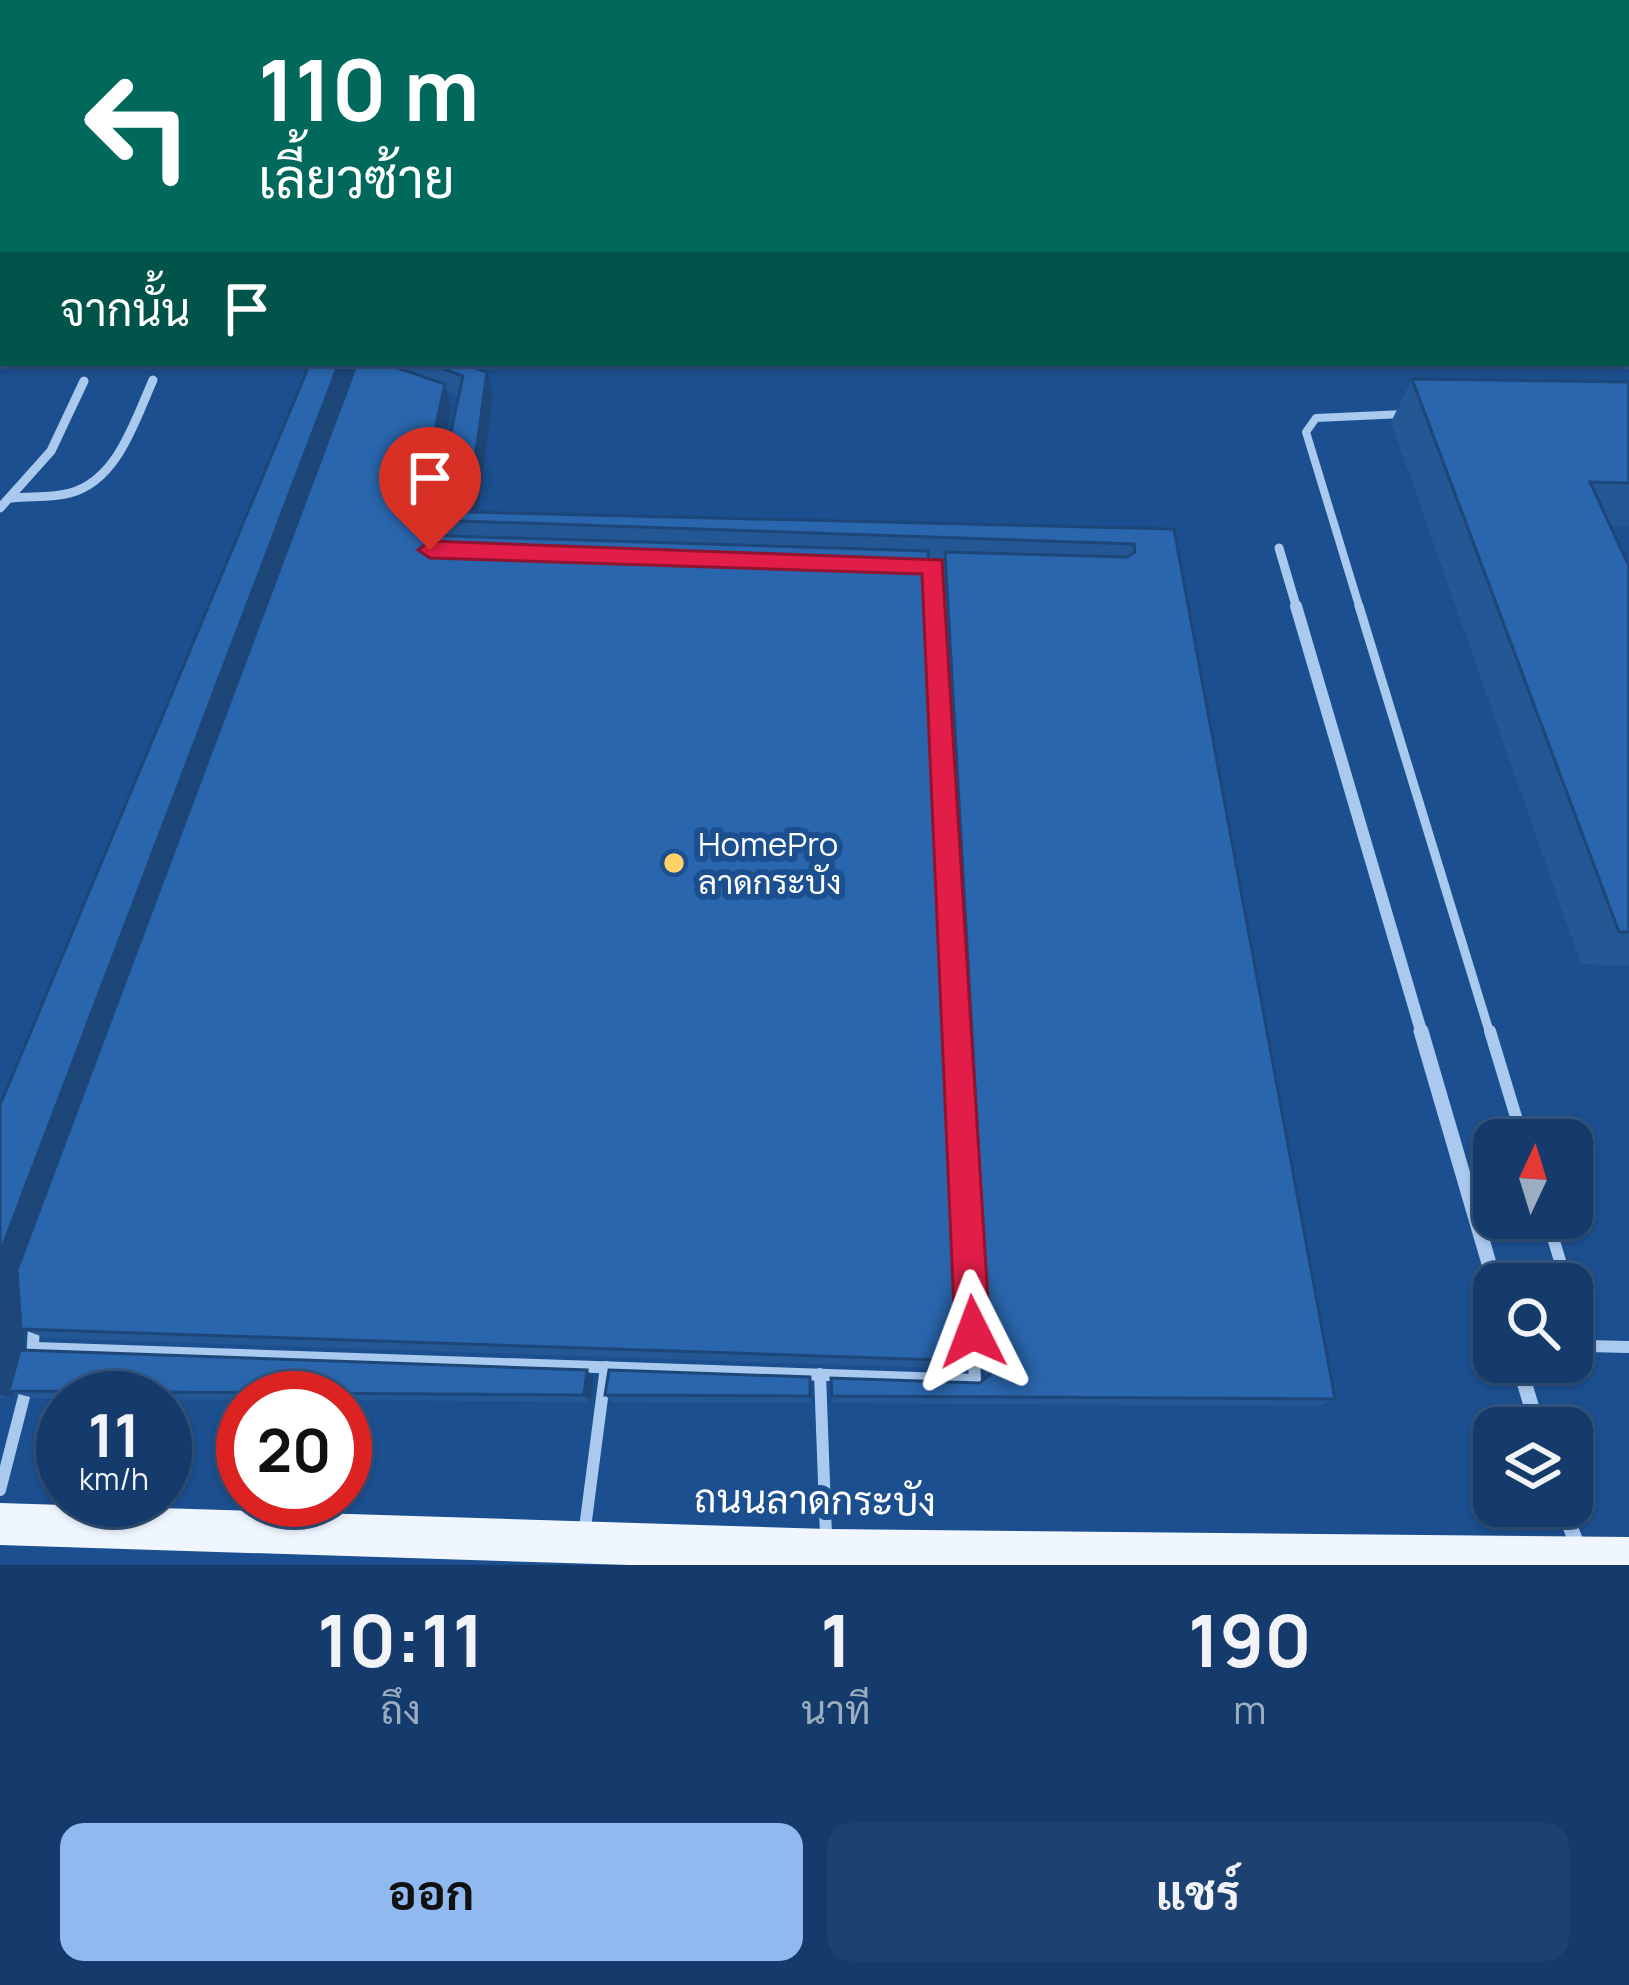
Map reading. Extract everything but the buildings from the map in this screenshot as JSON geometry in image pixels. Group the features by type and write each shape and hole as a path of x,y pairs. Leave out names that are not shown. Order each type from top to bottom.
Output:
{"main road":[{"name":"ถนนลาดกระบัง","path":"0,1524 827,1550 1629,1558"}],"street":[{"path":"12,498 69,493 95,480 119,452 153,380"},
{"path":"0,508 49,459 84,381"},
{"path":"1279,548 1489,1263"},
{"path":"1570,1527 1582,1556"}],"lane":[{"path":"1423,415 1354,413 1316,418 1306,433 1517,1119"},
{"path":"911,565 957,566"},
{"path":"36,1348 975,1380 934,566"},
{"path":"0,1490 36,1348 32,1302"},
{"path":"1593,1346 1629,1347"},
{"path":"584,1542 606,1367"},
{"path":"820,1374 827,1550"}],"place":[{"name":"HomePro ลาดกระบัง","path":"674,863"}],"route":[{"path":"430,550 934,566 973,1332"}]}
